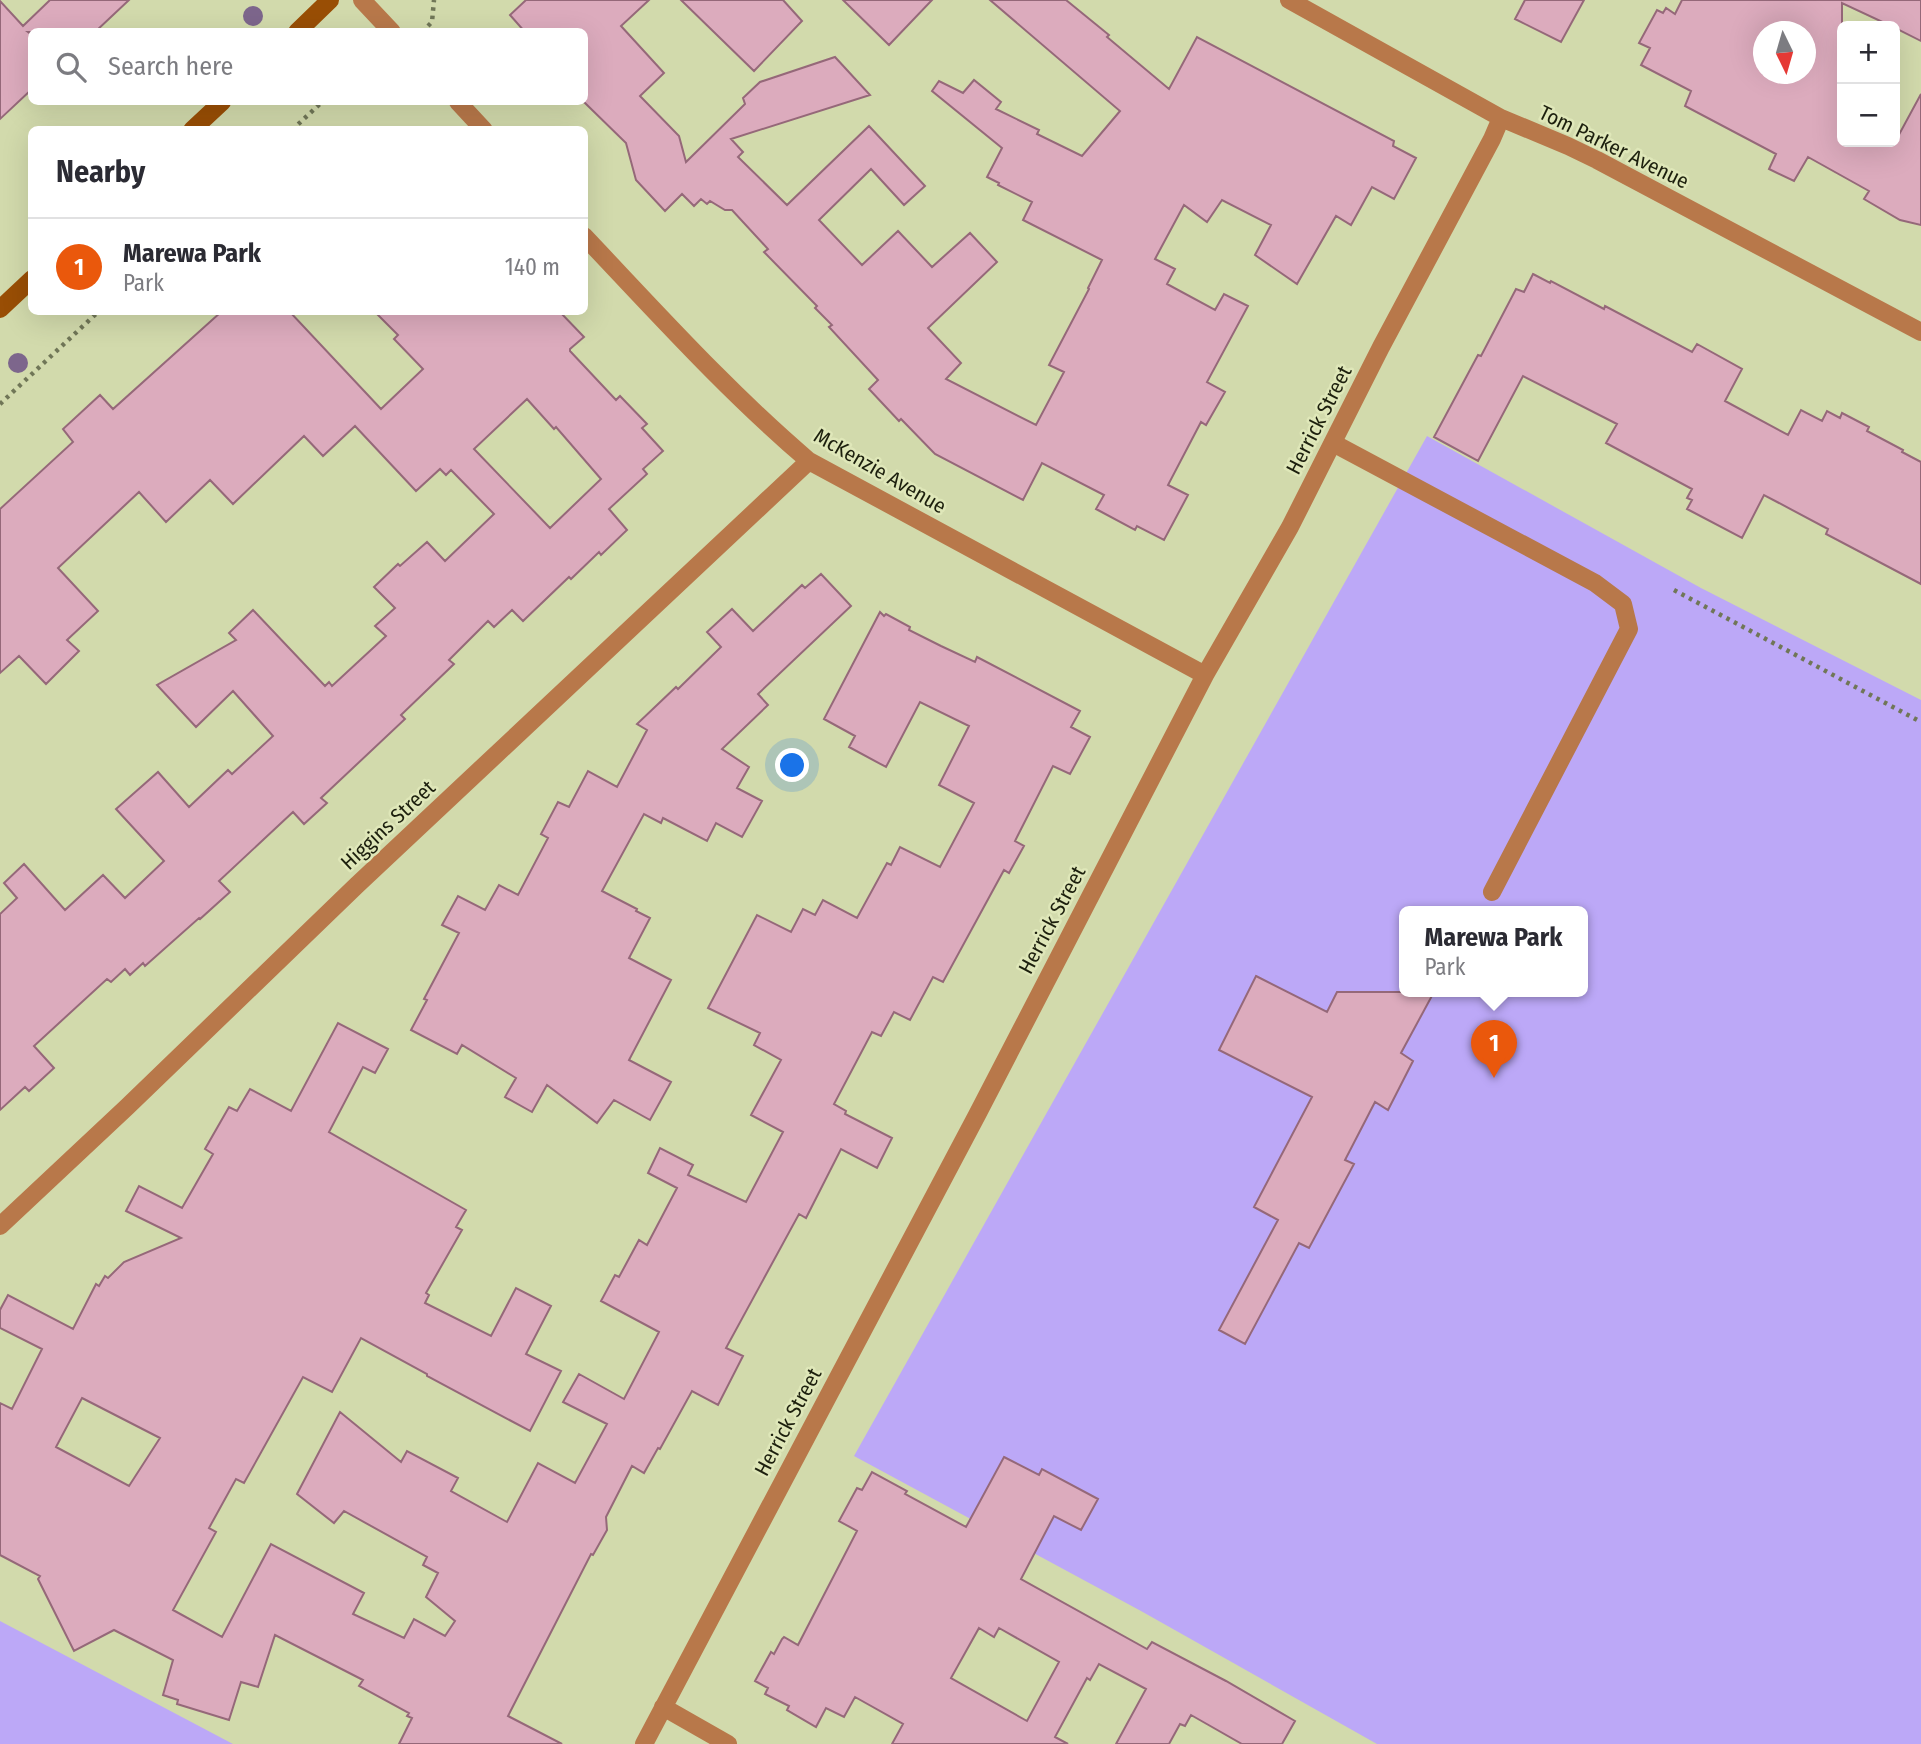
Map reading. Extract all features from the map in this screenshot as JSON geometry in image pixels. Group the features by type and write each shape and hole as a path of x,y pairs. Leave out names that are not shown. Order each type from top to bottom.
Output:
{"main road":[{"path":"301,28 330,0"},
{"path":"196,126 219,105"},
{"path":"0,309 28,283"}],"street":[{"path":"362,0 388,28"},
{"name":"Tom Parker Avenue","path":"1289,0 1501,118 1597,160 1921,332"},
{"path":"461,105 480,126"},
{"name":"Herrick Street","path":"644,1744 1205,675 1290,527 1501,118"},
{"name":"McKenzie Avenue","path":"588,240 766,424 810,461 1205,675"},
{"path":"1333,443 1595,583 1623,604 1629,629 1492,892"},
{"name":"Higgins Street","path":"0,1226 357,885 810,461"},
{"path":"663,1707 728,1744"}],"path":[{"path":"426,28 432,22 434,0"},
{"path":"296,126 320,105"},
{"path":"0,404 95,315"},
{"path":"1674,590 1921,722"}],"shaded area":[{"path":"1427,436 1701,588 1921,700 1921,1744 1377,1744 1141,1611 854,1456"},
{"path":"0,1621 233,1744 0,1744"}],"building":[{"path":"50,0 129,0 99,28 28,28 28,93 0,119 0,1 23,26"},
{"path":"526,0 649,0 621,26 664,73 640,96 679,136 686,162 745,104 743,98 760,82 835,57 870,95 731,139 743,152 738,157 787,205 869,126 925,186 904,205 871,169 819,220 862,265 898,231 932,267 970,233 997,262 928,328 961,363 946,379 1036,425 1064,372 1049,365 1102,260 1023,220 1032,202 987,177 1002,148 932,91 939,81 963,93 974,80 1001,102 996,109 1039,130 1037,134 1082,156 1120,111 990,0 1066,0 1169,89 1197,37 1394,141 1393,146 1416,158 1394,199 1372,187 1351,225 1336,216 1297,284 1255,255 1271,225 1222,200 1207,222 1184,205 1155,259 1175,269 1167,284 1215,310 1224,294 1248,306 1207,382 1225,392 1206,425 1201,422 1168,485 1188,495 1164,540 1137,526 1135,530 1096,509 1104,495 1042,463 1023,500 935,454 869,389 878,380 829,327 832,325 815,308 817,306 764,252 768,249 732,210 725,210 710,201 707,204 701,199 694,206 682,194 665,211 636,180 626,143 587,105 588,28 521,28 510,15"},
{"path":"681,0 783,0 802,21 754,71"},
{"path":"843,0 932,0 889,45"},
{"path":"1525,0 1584,0 1561,42 1515,19"},
{"path":"1682,0 1921,0 1921,41 1900,30 1900,21 1880,21 1842,3 1842,21 1837,21 1837,147 1900,147 1900,133 1921,94 1921,225 1900,220 1864,199 1869,191 1808,157 1794,181 1769,169 1776,154 1685,106 1691,91 1641,65 1650,48 1639,43 1657,10 1663,13 1666,8 1675,14"},
{"path":"1533,274 1604,309 1605,306 1692,352 1697,344 1742,369 1725,401 1788,435 1801,410 1822,421 1827,411 1840,418 1842,413 1869,427 1867,431 1921,462 1921,584 1826,534 1828,529 1764,495 1742,538 1687,509 1692,500 1687,498 1692,489 1606,443 1617,424 1523,376 1478,461 1434,437 1516,289 1524,292"},
{"path":"218,315 293,315 381,409 423,369 394,339 398,335 378,315 563,315 584,337 570,351 616,400 620,396 647,424 642,428 663,451 643,469 647,474 609,509 627,530 601,555 599,552 571,579 569,577 523,621 512,610 494,627 488,621 449,660 454,664 401,715 405,719 321,798 327,803 304,824 293,812 219,881 230,892 145,966 143,963 130,975 125,969 111,982 107,979 34,1046 54,1068 29,1091 25,1087 0,1110 0,914 17,898 4,883 24,864 65,910 103,875 125,898 164,861 116,809 158,772 189,807 228,770 232,774 273,736 233,691 196,727 157,685 236,640 229,633 253,610 325,686 329,682 332,686 386,636 375,626 395,608 374,587 427,542 445,561 494,514 451,470 446,475 440,469 416,491 355,426 323,456 304,436 233,504 210,480 166,522 139,492 58,568 98,611 67,640 79,651 46,684 19,656 0,673 0,509 73,442 63,429 100,395 113,409","holes":["527,399 554,429 556,427 601,479 550,528 474,449"]},
{"path":"821,574 851,606 758,694 768,705 722,749 749,767 737,788 762,801 742,837 716,823 707,841 663,818 661,823 644,814 602,891 650,918 629,958 671,980 629,1060 671,1082 650,1120 614,1100 597,1123 547,1085 532,1112 505,1097 516,1078 462,1045 457,1054 411,1030 459,933 442,925 458,896 485,910 499,885 518,895 548,838 541,834 558,802 569,807 588,771 617,787 647,730 637,724 721,647 707,632 732,609 753,631 802,585 805,588"},
{"path":"880,612 941,646 975,662 977,657 1080,711 1071,727 1090,737 1070,774 1053,766 1015,841 1024,846 1009,873 1004,870 943,982 933,977 910,1020 894,1012 881,1036 872,1032 834,1104 846,1111 845,1114 892,1138 877,1168 841,1149 806,1218 799,1214 726,1348 743,1356 718,1405 692,1391 644,1473 632,1466 606,1517 607,1530 593,1555 591,1554 508,1716 562,1744 399,1744 412,1718 407,1716 409,1713 359,1686 363,1680 275,1635 258,1687 241,1682 229,1720 177,1704 178,1700 163,1695 173,1660 114,1630 74,1651 38,1579 40,1576 0,1555 0,1403 12,1409 42,1349 0,1328 0,1310 8,1295 73,1329 96,1284 99,1286 105,1276 108,1278 124,1262 181,1238 126,1211 139,1186 182,1208 213,1154 205,1149 229,1107 237,1111 250,1089 291,1111 338,1023 388,1049 375,1073 363,1067 329,1132 466,1210 456,1227 462,1230 426,1293 429,1295 425,1303 491,1336 516,1288 551,1306 526,1354 561,1371 530,1431 361,1338 332,1392 303,1377 244,1483 236,1479 209,1528 216,1532 173,1610 222,1637 271,1544 364,1593 353,1614 404,1638 414,1619 445,1636 455,1621 426,1597 438,1573 423,1565 427,1557 344,1511 334,1523 297,1494 340,1412 401,1462 407,1451 458,1478 451,1491 507,1522 538,1463 575,1483 607,1424 563,1402 579,1374 624,1399 659,1332 601,1301 615,1275 619,1277 639,1240 647,1245 677,1188 648,1173 660,1148 693,1165 688,1175 746,1202 783,1132 751,1115 781,1060 754,1045 760,1033 708,1008 757,915 791,932 803,909 815,915 823,900 857,918 887,863 891,865 900,847 940,867 974,803 939,785 969,726 920,702 886,767 849,747 855,736 824,719","holes":["82,1398 160,1438 129,1486 56,1447"]},
{"path":"1256,976 1327,1012 1337,992 1399,992 1399,997 1431,997 1401,1053 1413,1061 1388,1110 1375,1102 1345,1160 1354,1164 1309,1248 1299,1243 1245,1344 1219,1330 1278,1220 1254,1207 1312,1097 1219,1050"},
{"path":"1004,1457 1039,1475 1042,1469 1098,1499 1081,1530 1054,1516 1021,1579 1147,1649 1152,1642 1295,1721 1282,1744 1242,1744 1191,1715 1185,1726 1180,1724 1169,1744 1116,1744 1146,1689 1099,1664 1090,1680 1087,1678 1055,1737 1068,1744 892,1744 903,1724 855,1697 844,1717 826,1708 816,1727 787,1710 789,1706 765,1694 768,1688 755,1681 771,1652 774,1654 784,1637 798,1645 857,1531 839,1521 857,1488 862,1490 872,1472 907,1491 905,1494 966,1527","holes":["979,1628 994,1637 999,1628 1059,1662 1027,1721 951,1678"]}],"place":[{"name":"Marewa Park","path":"1494,1078"}]}
